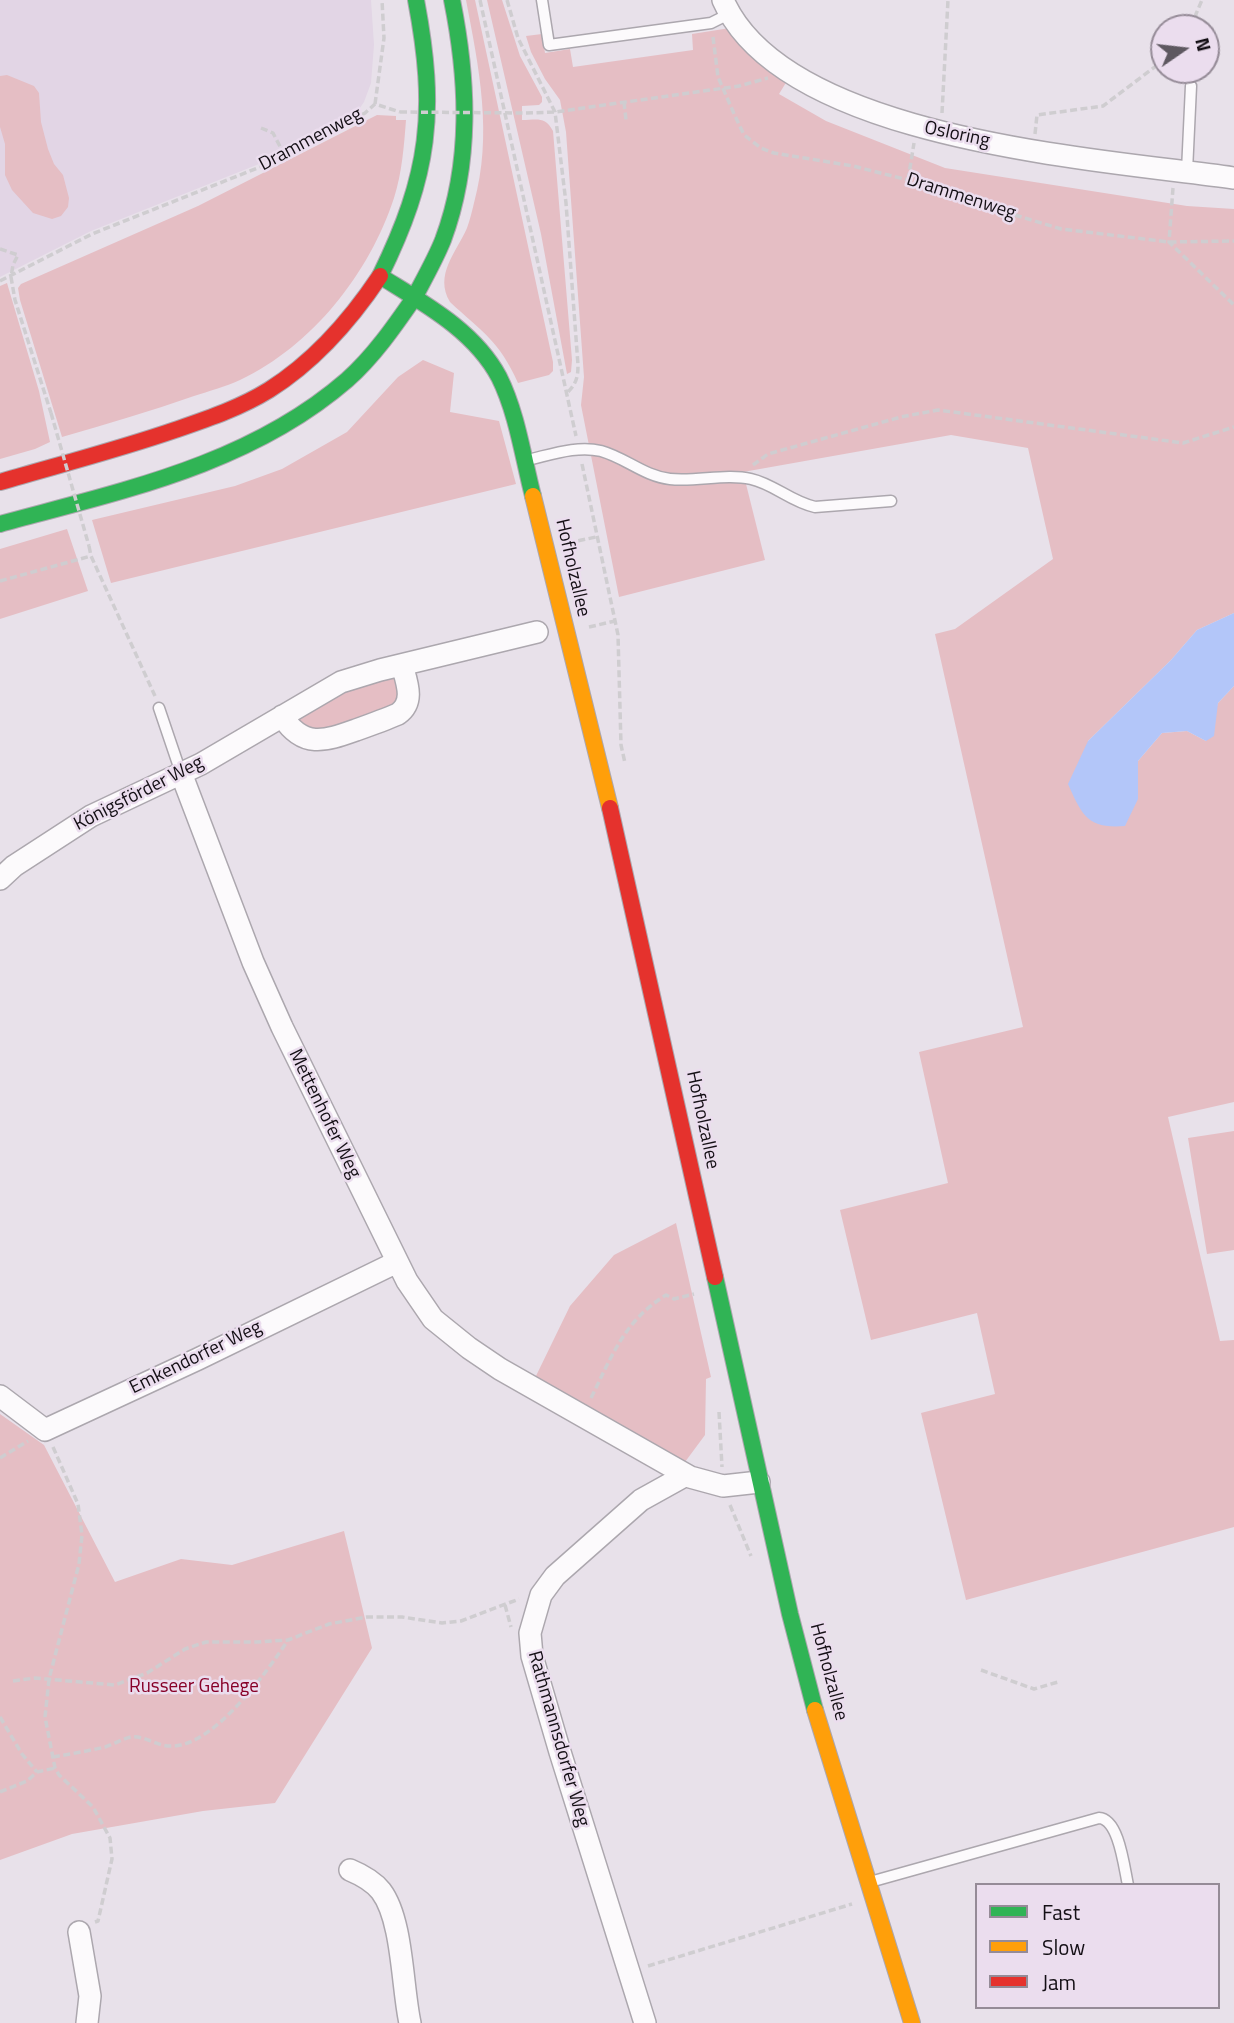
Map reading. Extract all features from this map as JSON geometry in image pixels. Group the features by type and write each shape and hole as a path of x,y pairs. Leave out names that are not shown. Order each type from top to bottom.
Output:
{"main road":[{"path":"0,482 201,422 266,392 319,352 352,317 380,276 409,214 426,151 429,107 427,71 416,0"},
{"path":"0,524 168,476 262,440 309,411 346,381 388,336 414,298 443,240 455,198 463,153 465,85 452,0"},
{"name":"Hofholzallee","path":"380,276 463,334 494,367 512,411 624,867 759,1482 809,1685 912,2023"}],"street":[{"name":"Osloring","path":"721,12 757,49 785,70 847,101 917,127 1034,151 1234,178"},
{"name":"Königsförder Weg","path":"0,879 14,866 91,816 201,764 341,682 537,632"},
{"path":"282,716 295,732 315,740 330,739 398,714 405,708 409,698 402,665"},
{"name":"Mettenhofer Weg","path":"181,773 225,894 258,973 397,1262 433,1319 500,1369 686,1475 723,1486 759,1482"},
{"name":"Emkendorfer Weg","path":"45,1430 397,1262"},
{"path":"0,1396 45,1430"},
{"name":"Rathmannsdorfer Weg","path":"645,2023 531,1656 530,1633 541,1595 573,1558 641,1500 686,1475"},
{"path":"350,1870 372,1882 388,1905 399,1946 410,2023"},
{"path":"79,1932 90,1996 87,2023"}],"lane":[{"path":"542,0 549,45 721,12"},
{"path":"1181,171 1191,86"},
{"path":"525,461 579,449 599,451 649,474 671,479 748,478 765,483 802,504 814,507 891,501"},
{"name":"Mettenhofer Weg","path":"159,708 181,773"},
{"path":"870,1890 1099,1818 1105,1818 1111,1823 1116,1833 1128,1883"}],"path":[{"path":"375,104 384,38 382,0"},
{"path":"480,0 618,635 621,745 627,771"},
{"path":"507,0 523,50 555,112 566,202 578,365 576,384 567,393"},
{"path":"940,133 948,0"},
{"name":"Drammenweg","path":"721,12 719,76 744,135 761,148 774,153 853,166 908,180 1061,229 1169,243 1234,242"},
{"path":"724,88 755,83 785,70"},
{"path":"1034,151 1037,115 1103,106 1150,71"},
{"name":"Drammenweg","path":"0,281 92,234 182,200 285,156 355,119 375,104 400,112 555,112 724,88"},
{"path":"624,102 626,120"},
{"path":"908,180 917,127"},
{"path":"261,128 273,133 285,156"},
{"path":"1181,171 1169,243 1234,304"},
{"path":"0,249 18,255 11,277 15,300 51,413 91,556 159,708"},
{"path":"748,478 750,468 755,462 768,454 901,417 938,410 1183,443 1234,427"},
{"path":"0,581 91,556"},
{"path":"582,1415 625,1332 648,1306 666,1295 674,1299 692,1294"},
{"path":"0,1458 45,1430 78,1504 82,1535 79,1564 49,1679 45,1717 55,1768 93,1807 110,1838 112,1859 98,1921 79,1932"},
{"path":"13,1681 25,1678 115,1685 147,1673 185,1649 206,1642 288,1640 329,1624 367,1617 461,1622 524,1597 541,1595"},
{"path":"53,1757 90,1751 130,1737 173,1746 196,1739 211,1730 241,1703 288,1640"},
{"path":"981,1670 1034,1689 1058,1682"},
{"path":"0,1717 22,1754 37,1772"},
{"path":"0,1792 27,1782 37,1772 55,1768"},
{"path":"629,1972 870,1890"}],"shaded area":[{"path":"0,0 371,0 374,45 371,83 364,102 355,115 331,129 269,160 91,231 0,277"}],"green space":[{"path":"466,0 475,0 553,362 553,371 549,375 518,383 497,346 450,302 444,283 448,264 470,219 483,152 482,101"},
{"path":"487,0 502,0 520,56 542,97 539,105 522,106 522,120 544,121 553,131 572,360 571,372 567,374 541,234"},
{"path":"730,28 757,60 787,81 779,94 826,121 945,168 1187,206 1234,209 1234,613 1197,630 1171,660 1088,741 1138,799 1138,761 1162,733 1187,731 1206,741 1218,703 1234,686 1234,1102 1168,1117 1220,1341 1234,1340 1234,1527 966,1600 921,1413 995,1394 977,1313 871,1340 840,1210 948,1183 919,1052 1023,1027 935,634 955,629 1053,559 1028,448 951,435 743,472 765,560 619,597 581,405 584,377 566,132 560,100 545,79 526,36 542,34 545,53 570,49 573,67 693,50 692,34"},
{"path":"7,75 34,86 39,93 41,122 48,149 54,164 63,175 69,198 68,207 61,216 52,219 33,213 12,190 5,175 5,144 0,127 0,76"},
{"path":"377,115 396,116 396,120 406,120 401,169 394,198 370,254 335,305 314,328 266,366 234,382 62,437 20,300 18,288 21,284 198,206"},
{"path":"7,283 39,391 50,442 0,459 0,286"},
{"path":"423,360 454,373 450,412 499,421 516,484 111,583 92,520 235,486 282,469 347,432 398,377"},
{"path":"67,529 88,591 0,619 0,549"},
{"path":"397,677 400,704 320,734 299,722 299,717 353,686"},
{"path":"1234,1131 1234,1250 1207,1254 1188,1138"},
{"path":"676,1223 711,1377 706,1379 705,1435 685,1462 535,1378 570,1306 614,1255"},
{"name":"Russeer Gehege","path":"0,1414 44,1445 115,1582 181,1559 232,1565 344,1531 372,1648 275,1803 203,1811 72,1834 0,1860"}],"water":[{"path":"1234,613 1234,686 1218,703 1214,736 1206,741 1187,731 1162,733 1138,761 1138,799 1125,826 1102,825 1088,818 1077,804 1068,784 1088,741 1171,660 1197,630"}],"traffic: fast":[{"path":"416,0 426,76 425,141 410,205 380,276 446,319 476,345 488,360 499,377 510,405 533,496"},
{"path":"414,298 443,240 459,181 463,151 464,91 452,0"},
{"path":"0,524 182,472 268,434 309,409 357,371 391,331 414,298"},
{"path":"715,1277 790,1614 815,1710"}],"traffic: slow":[{"path":"533,496 610,808"},
{"path":"815,1710 912,2023"}],"traffic: jam":[{"path":"0,482 153,437 223,413 258,396 286,379 316,353 344,324 380,276"},
{"path":"610,808 715,1277"}]}
